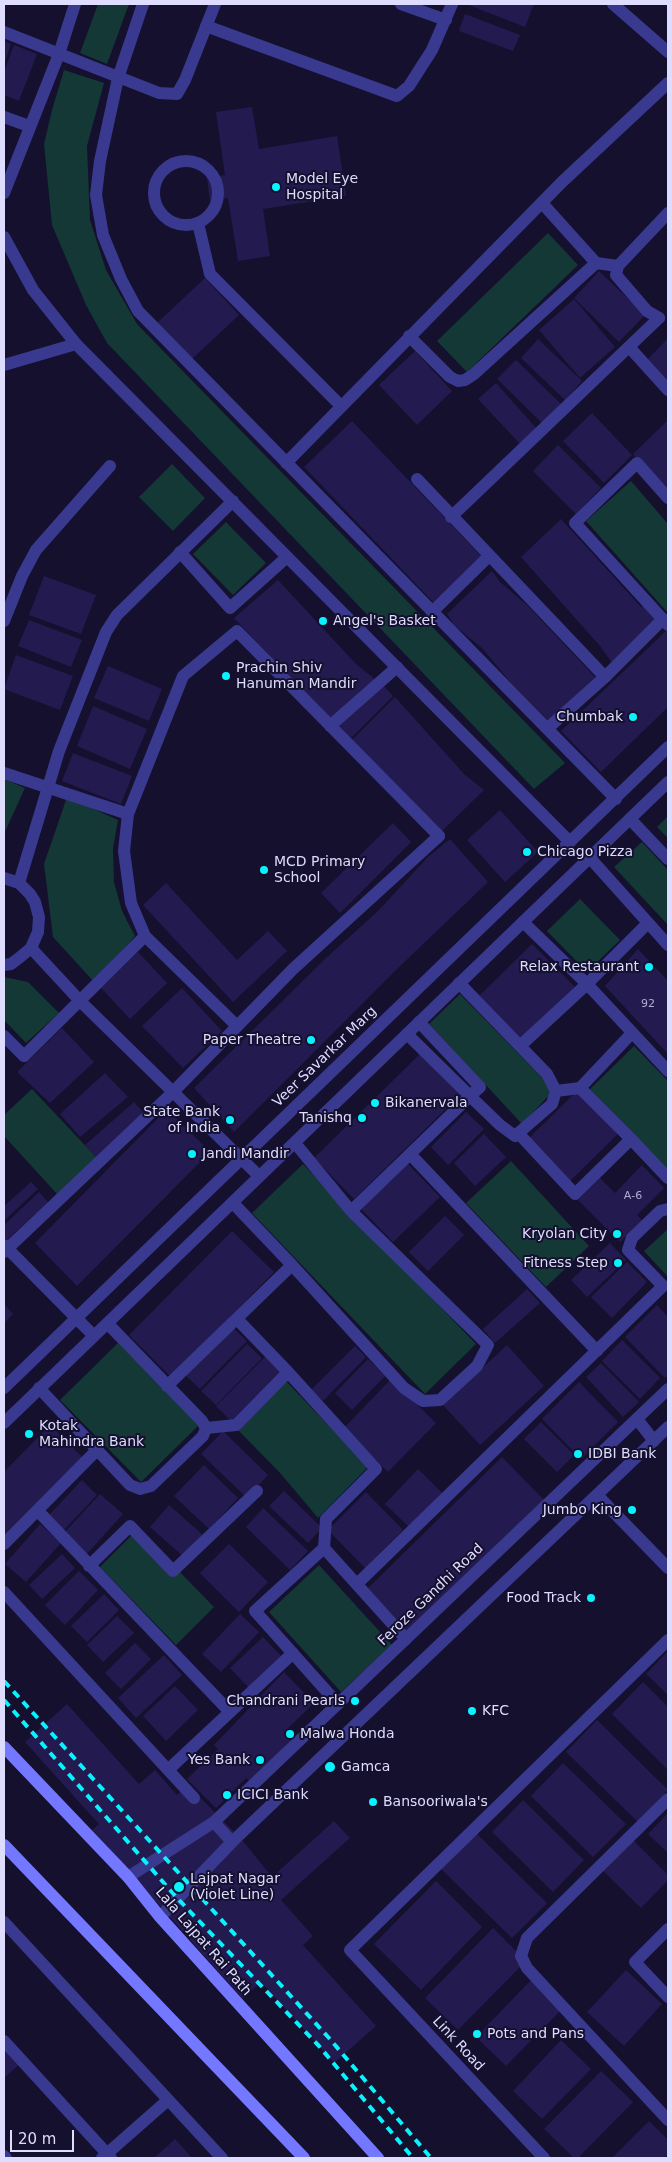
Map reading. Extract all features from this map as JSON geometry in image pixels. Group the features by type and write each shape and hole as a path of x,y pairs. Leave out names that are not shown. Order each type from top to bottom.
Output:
{"main road":[{"name":"Lala Lajpat Rai Path","path":"4,1746 128,1877 160,1918 378,2158"},
{"path":"4,1845 304,2158"}],"street":[{"path":"4,193 59,54 75,4"},
{"path":"143,4 118,78 100,161 96,195 103,235 121,279 138,311 616,799"},
{"path":"4,32 159,93 177,94 185,80 215,4"},
{"path":"401,4 446,20"},
{"path":"206,26 397,96 409,86 432,50 452,4"},
{"path":"613,4 668,52"},
{"path":"286,463 542,203 668,83"},
{"path":"4,117 30,126"},
{"path":"191,161 207,168 216,181 218,197 209,216 198,223 188,226 169,222 157,209 153,192 159,175 172,164 191,161"},
{"path":"542,203 596,263 618,266"},
{"path":"451,517 630,348 659,318 647,310 616,274 618,266 668,213"},
{"path":"198,223 210,274 341,406"},
{"path":"4,238 33,290 76,344 570,842"},
{"path":"409,336 450,377 458,381 466,380 596,263"},
{"path":"4,365 76,344"},
{"path":"630,348 668,390"},
{"path":"548,728 666,622 575,523 637,463 668,498"},
{"path":"4,621 22,576 36,550 110,466"},
{"path":"417,479 451,517 605,677"},
{"path":"19,883 59,751 106,632 117,615 233,501"},
{"path":"180,552 230,608 287,557"},
{"path":"432,612 489,556"},
{"path":"94,1336 5,1248 173,1092 293,969 439,836 237,631 183,676 128,814 124,851 131,903 145,936 237,1026"},
{"path":"330,726 397,668"},
{"name":"Veer Savarkar Marg","path":"4,1388 668,747"},
{"path":"4,773 128,814"},
{"path":"4,1423 668,782"},
{"path":"630,819 668,859"},
{"path":"590,858 668,945"},
{"path":"4,878 19,883 33,898 40,917 38,932 31,948 11,964 4,965"},
{"path":"523,922 587,984 668,1071"},
{"path":"520,1046 587,984 648,923"},
{"path":"4,1036 24,1056 81,1002 145,936"},
{"path":"31,948 81,1002 259,1176"},
{"path":"407,1034 500,1126 515,1136 552,1104 556,1091 547,1074 459,983"},
{"path":"352,1211 480,1087 419,1022"},
{"path":"556,1091 580,1088 632,1033"},
{"path":"580,1088 668,1178"},
{"path":"519,1134 575,1194 630,1139"},
{"path":"233,1202 404,1388 423,1401 440,1400 477,1366 488,1345 352,1211 294,1143"},
{"path":"410,1154 597,1351"},
{"path":"357,1584 597,1351 666,1288 628,1250 632,1238 660,1211 668,1209"},
{"path":"167,1386 292,1265"},
{"path":"237,1319 376,1469 326,1519 324,1548 255,1611 338,1704"},
{"path":"39,1388 130,1485 140,1489 150,1486 204,1436 206,1428 202,1421 108,1324"},
{"path":"206,1428 236,1425 288,1372"},
{"name":"Feroze Gandhi Road","path":"128,1877 214,1822 668,1389"},
{"path":"637,1419 654,1441"},
{"path":"160,1918 232,1842 668,1427"},
{"path":"4,1544 98,1449"},
{"path":"89,1566 130,1526 173,1571 257,1491"},
{"path":"597,1495 668,1568"},
{"path":"38,1511 230,1712"},
{"path":"324,1548 406,1639"},
{"path":"4,1592 194,1798"},
{"name":"Link Road","path":"544,2158 350,1950 668,1640"},
{"path":"169,1769 293,1653"},
{"path":"668,1799 527,1938 521,1956 527,1968 668,2120"},
{"path":"214,1822 232,1842"},
{"path":"4,1922 222,2158"},
{"path":"668,1929 635,1962 668,1997"},
{"path":"4,2041 107,2157 168,2100"}],"green space":[{"path":"98,4 129,4 107,64 80,53"},
{"path":"64,70 104,83 87,146 90,220 106,270 137,324 565,763 534,789 107,343 86,305 52,225 44,144"},
{"path":"548,233 578,265 467,372 437,341"},
{"path":"172,464 205,498 173,531 139,497"},
{"path":"631,481 668,524 668,613 586,521"},
{"path":"226,522 266,563 233,595 193,554"},
{"path":"4,779 25,788 4,834"},
{"path":"67,797 118,820 113,849 114,882 122,911 135,936 95,983 53,937 44,864"},
{"path":"668,816 668,838 657,827"},
{"path":"642,842 668,870 668,925 614,867"},
{"path":"580,899 620,940 587,972 547,931"},
{"path":"4,977 28,982 59,1013 26,1043 4,1020"},
{"path":"460,994 554,1090 522,1124 429,1024"},
{"path":"634,1046 668,1081 668,1174 588,1091"},
{"path":"32,1089 97,1158 58,1195 4,1136 4,1115"},
{"path":"511,1161 589,1246 546,1287 466,1203"},
{"path":"303,1164 476,1344 425,1394 252,1213"},
{"path":"668,1229 668,1277 644,1251"},
{"path":"118,1343 199,1425 141,1482 60,1400"},
{"path":"286,1381 368,1467 318,1518 281,1474 238,1430"},
{"path":"138,1529 214,1607 176,1645 100,1567"},
{"path":"319,1565 392,1645 341,1692 269,1612"}],"building":[{"path":"466,4 534,4 525,27"},
{"path":"465,14 520,35 513,51 459,31"},
{"path":"4,41 11,44 4,64"},
{"path":"14,45 37,54 19,101 4,95 4,72"},
{"name":"Model Eye Hospital","path":"252,107 259,149 337,136 346,196 263,209 270,256 238,261 228,198 210,201 207,178 225,175 216,112"},
{"path":"599,271 645,315 619,342 574,298"},
{"path":"205,278 239,315 191,360 157,323"},
{"path":"574,299 615,347 580,378 539,330"},
{"path":"668,338 668,383 646,361"},
{"path":"538,339 582,381 565,400 521,358"},
{"path":"415,351 452,391 417,425 379,385"},
{"path":"516,360 563,406 544,425 497,379"},
{"path":"496,383 538,430 521,445 478,399"},
{"path":"592,413 632,455 604,483 563,441"},
{"path":"668,420 668,491 633,454"},
{"path":"352,421 481,556 433,602 304,467"},
{"path":"558,445 601,488 576,514 533,471"},
{"path":"561,519 641,607 646,604 656,619 612,663 600,646 521,557"},
{"path":"492,571 500,582 528,606 596,678 550,722 512,684 483,649 455,626 447,614"},
{"path":"44,576 96,595 81,634 29,615"},
{"path":"278,580 355,663 377,681 332,721 234,618"},
{"path":"29,620 82,640 71,667 18,646"},
{"path":"667,630 668,707 601,772 561,731"},
{"path":"16,655 73,676 60,710 4,689"},
{"path":"108,666 162,689 149,721 94,698"},
{"path":"382,684 393,696 351,738 338,725"},
{"path":"395,697 464,774 484,790 442,831 352,740"},
{"path":"93,706 147,729 130,769 77,746"},
{"path":"73,753 132,776 121,804 62,781"},
{"path":"500,810 538,852 505,882 467,840"},
{"path":"393,823 411,842 340,913 321,893"},
{"path":"450,839 488,882 396,970 234,1132 194,1088 325,959 378,911 428,857"},
{"path":"166,883 237,960 268,931 287,951 233,1002 143,905"},
{"path":"532,944 575,987 521,1041 478,997"},
{"path":"638,949 668,981 668,1054 605,986"},
{"path":"138,952 167,983 130,1019 101,988"},
{"path":"182,988 222,1031 183,1068 142,1026"},
{"path":"62,1028 94,1062 50,1103 17,1072"},
{"path":"421,1053 461,1094 354,1199 314,1158"},
{"path":"105,1073 128,1097 80,1137 60,1114"},
{"path":"580,1088 622,1130 569,1182 527,1140"},
{"path":"134,1102 145,1114 96,1157 85,1145"},
{"path":"167,1109 210,1152 77,1286 35,1243"},
{"path":"466,1112 484,1129 448,1165 431,1147"},
{"path":"484,1134 506,1157 475,1186 454,1163"},
{"path":"408,1164 440,1197 393,1242 361,1209"},
{"path":"642,1165 664,1188 637,1215 642,1220 620,1242 578,1200 600,1178 615,1193"},
{"path":"31,1182 38,1189 4,1221 4,1206"},
{"path":"39,1192 48,1202 7,1240 4,1237 4,1225"},
{"path":"445,1216 464,1235 428,1271 409,1252"},
{"path":"232,1231 274,1272 171,1377 129,1335"},
{"path":"610,1243 626,1260 587,1297 571,1280"},
{"path":"627,1262 647,1282 612,1318 591,1297"},
{"path":"527,1289 540,1303 495,1343 483,1329"},
{"path":"4,1304 13,1314 4,1323"},
{"path":"657,1305 668,1317 668,1375 665,1378 625,1337"},
{"path":"231,1326 247,1341 200,1389 184,1374"},
{"path":"622,1340 660,1378 640,1399 602,1361"},
{"path":"247,1344 262,1358 216,1405 201,1391"},
{"path":"507,1345 544,1386 480,1445 443,1405"},
{"path":"355,1346 366,1357 323,1401 311,1390"},
{"path":"265,1357 280,1371 231,1421 216,1406"},
{"path":"368,1359 385,1376 352,1410 335,1393"},
{"path":"601,1363 639,1402 623,1417 586,1377"},
{"path":"391,1379 436,1423 388,1472 344,1428"},
{"path":"579,1382 618,1422 581,1459 542,1419"},
{"path":"541,1422 574,1455 557,1472 524,1439"},
{"path":"50,1425 83,1458 4,1538 4,1472"},
{"path":"223,1431 268,1475 247,1498 201,1454"},
{"path":"502,1457 544,1500 408,1632 367,1589"},
{"path":"204,1465 238,1498 209,1529 174,1496"},
{"path":"418,1469 443,1494 410,1528 385,1504"},
{"path":"82,1480 97,1495 64,1530 49,1515"},
{"path":"284,1491 322,1528 308,1543 269,1506"},
{"path":"366,1492 403,1530 365,1568 328,1530"},
{"path":"100,1494 123,1514 87,1554 64,1533"},
{"path":"169,1505 203,1535 184,1557 150,1527"},
{"path":"263,1508 308,1551 290,1570 246,1527"},
{"path":"40,1524 61,1543 26,1582 5,1564"},
{"path":"229,1544 268,1582 239,1612 200,1573"},
{"path":"62,1554 75,1568 42,1599 29,1585"},
{"path":"79,1571 98,1590 65,1625 45,1605"},
{"path":"104,1594 119,1610 87,1642 71,1626"},
{"path":"240,1614 259,1632 221,1672 202,1654"},
{"path":"117,1616 134,1633 103,1662 87,1645"},
{"path":"263,1637 281,1656 248,1687 230,1668"},
{"path":"135,1643 151,1659 121,1689 105,1673"},
{"path":"668,1651 668,1695 646,1674"},
{"path":"164,1655 182,1675 136,1718 118,1698"},
{"path":"284,1672 314,1703 284,1732 292,1740 250,1781 246,1778 216,1808 187,1779 218,1749 214,1745"},
{"path":"643,1682 668,1707 668,1770 612,1714"},
{"path":"175,1686 198,1710 166,1741 143,1716"},
{"path":"67,1704 139,1784 155,1770 177,1795 188,1785 243,1841 272,1877 334,1821 350,1838 281,1900 313,1936 303,1945 376,2026 334,2063 261,1982 243,1999 92,1830 99,1824 25,1742"},
{"path":"597,1720 668,1790 638,1822 566,1752"},
{"path":"563,1763 626,1824 593,1857 531,1796"},
{"path":"523,1800 584,1860 553,1892 492,1832"},
{"path":"668,1815 668,1853 648,1834"},
{"path":"476,1833 547,1903 512,1938 441,1869"},
{"path":"631,1838 668,1875 668,1880 641,1908 601,1869"},
{"path":"436,1881 482,1927 421,1990 374,1944"},
{"path":"493,1928 521,1956 521,1966 458,2030 425,1998"},
{"path":"626,1970 662,2004 624,2046 587,2012"},
{"path":"533,1978 563,2008 506,2066 476,2037"},
{"path":"561,2040 591,2069 542,2119 513,2091"},
{"path":"4,2046 20,2064 4,2078"},
{"path":"601,2071 633,2102 578,2158 574,2158 544,2129"},
{"path":"649,2121 668,2140 668,2154 664,2158 612,2158"},
{"path":"175,2139 192,2158 154,2158"}],"railway":[{"path":"4,1681 329,2038 431,2158"},
{"path":"4,1700 177,1898 319,2046 413,2158"}],"place":[{"name":"Model Eye Hospital","path":"276,187"},
{"name":"Angel's Basket","path":"323,621"},
{"name":"Prachin Shiv Hanuman Mandir","path":"226,676"},
{"name":"Chumbak","path":"633,717"},
{"name":"Chicago Pizza","path":"527,852"},
{"name":"MCD Primary School","path":"264,870"},
{"name":"Relax Restaurant","path":"649,967"},
{"name":"Paper Theatre","path":"311,1040"},
{"name":"Bikanervala","path":"375,1103"},
{"name":"Tanishq","path":"362,1118"},
{"name":"State Bank of India","path":"230,1120"},
{"name":"Jandi Mandir","path":"192,1154"},
{"name":"Kryolan City","path":"617,1234"},
{"name":"Fitness Step","path":"618,1263"},
{"name":"Kotak Mahindra Bank","path":"29,1434"},
{"name":"IDBI Bank","path":"578,1454"},
{"name":"Jumbo King","path":"632,1510"},
{"name":"Food Track","path":"591,1598"},
{"name":"Chandrani Pearls","path":"355,1701"},
{"name":"KFC","path":"472,1711"},
{"name":"Malwa Honda","path":"290,1734"},
{"name":"Yes Bank","path":"260,1760"},
{"name":"Gamca","path":"330,1767"},
{"name":"ICICI Bank","path":"227,1795"},
{"name":"Bansooriwala's","path":"373,1802"},
{"name":"Lajpat Nagar (Violet Line)","path":"179,1887"},
{"name":"Pots and Pans","path":"477,2034"}]}
